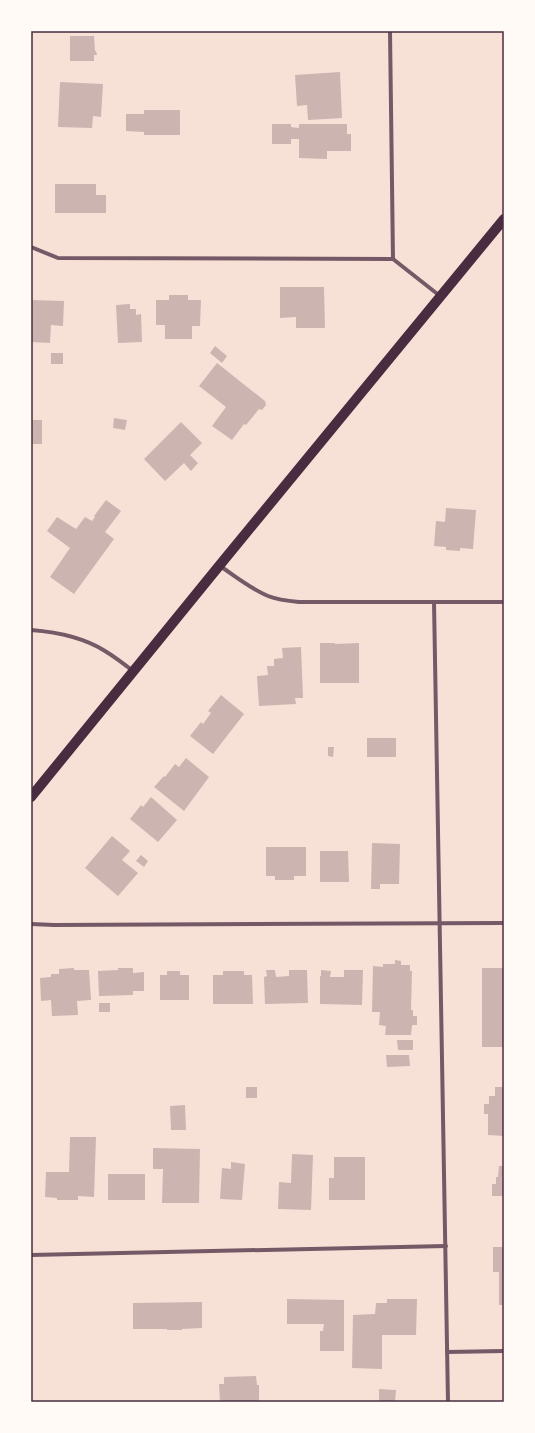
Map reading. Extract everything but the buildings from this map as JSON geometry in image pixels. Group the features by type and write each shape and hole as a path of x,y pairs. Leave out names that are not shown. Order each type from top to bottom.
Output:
{"main road":[{"path":"31,797 504,219"}],"street":[{"path":"390,31 393,259"},
{"path":"31,247 58,258 393,259 441,296"},
{"path":"219,566 256,590 268,596 282,600 299,602 504,602"},
{"path":"434,602 448,1402"},
{"path":"31,630 49,631 79,639 105,651 134,671"},
{"path":"31,924 504,923"},
{"path":"31,1255 446,1246"},
{"path":"448,1352 504,1351"}]}
